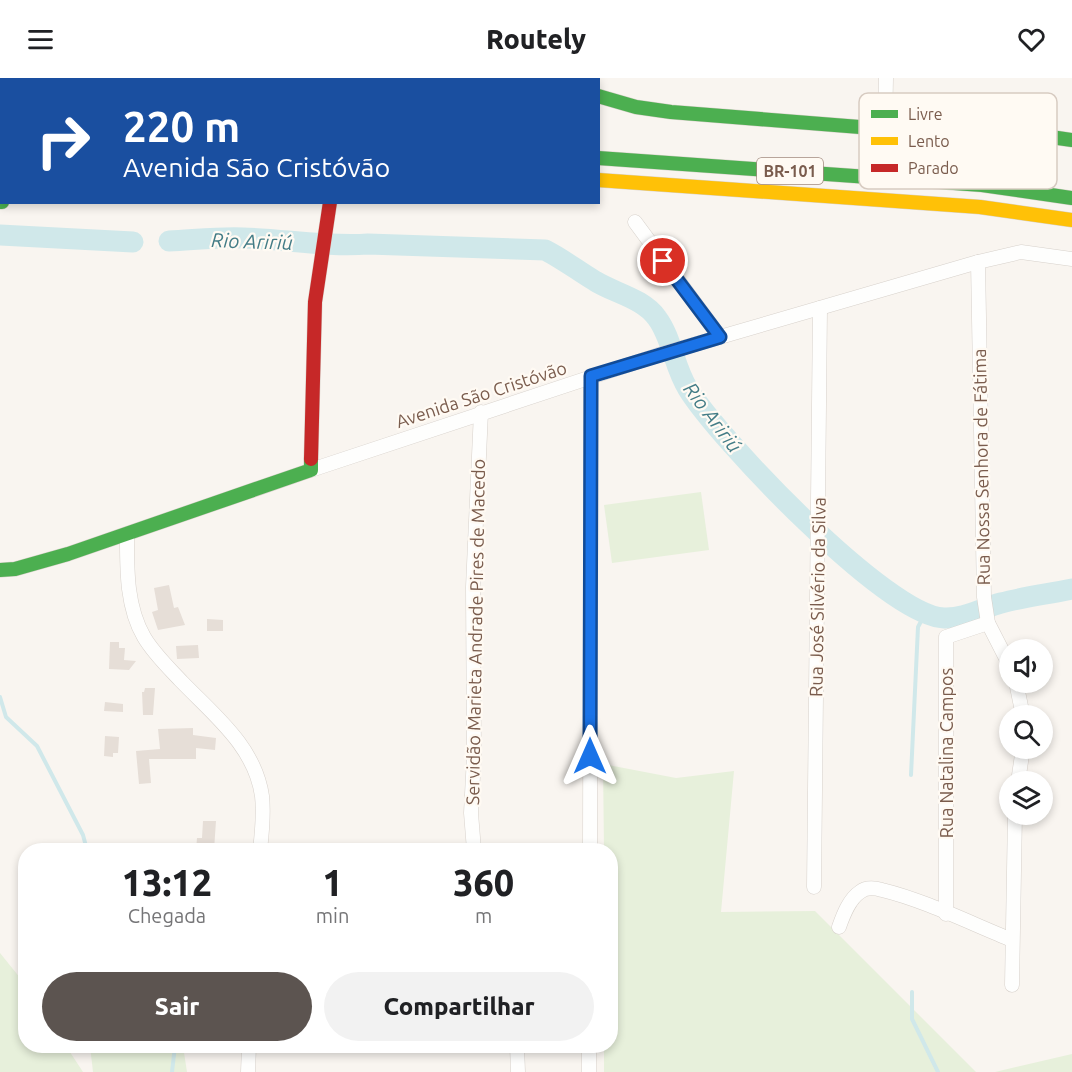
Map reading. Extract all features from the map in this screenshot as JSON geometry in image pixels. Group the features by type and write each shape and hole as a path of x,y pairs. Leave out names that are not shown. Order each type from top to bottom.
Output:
{"main road":[{"path":"600,97 636,107 670,112 859,126"},
{"path":"1057,138 1072,140"},
{"path":"653,147 718,159 751,169"},
{"name":"BR-101","path":"600,158 859,176"},
{"name":"BR-101","path":"600,180 980,207 1072,220"},
{"name":"BR-101","path":"1010,189 1072,198"},
{"path":"311,470 313,328 320,258 330,204"},
{"name":"Avenida São Cristóvão","path":"0,570 43,562 311,470"}],"street":[{"path":"886,78 886,93"},
{"path":"635,222 720,337"},
{"name":"Avenida São Cristóvão","path":"311,470 658,355 978,262 1022,252 1072,259"},
{"name":"Rua Nossa Senhora de Fátima","path":"978,262 984,597 987,619 999,644"},
{"name":"Rua José Silvério da Silva","path":"814,887 820,308"},
{"path":"590,843 591,376"},
{"name":"Servidão Marieta Andrade Pires de Macedo","path":"473,843 471,813 474,757 473,588 481,412"},
{"path":"127,534 129,588 143,636 156,654 234,736 252,762 262,797 261,843"},
{"name":"Rua Natalina Campos","path":"946,914 946,637 987,619"},
{"path":"1012,985 1015,825"},
{"path":"839,927 850,903 860,891 882,890 1012,940"},
{"path":"248,1072 249,1053"},
{"path":"517,1053 518,1072"},
{"path":"589,1053 589,1072"}],"green space":[{"path":"701,492 709,550 612,563 604,505"},
{"path":"603,764 676,778 734,771 721,912 815,911 976,1072 604,1072 604,1053 618,1053 618,843 604,843"},
{"path":"0,953 18,975 18,1053 71,1053 83,1072 0,1072"},
{"path":"91,1053 184,1053 187,1072 93,1072"},
{"path":"1072,1054 1072,1072 995,1072"}],"building":[{"path":"169,585 174,608 178,607 185,625 158,630 152,612 158,610 154,588"},
{"path":"207,619 223,620 223,631 207,631"},
{"path":"110,642 119,642 119,648 125,648 124,660 136,661 129,670 109,669"},
{"path":"198,645 199,658 177,659 176,646"},
{"path":"145,688 155,688 153,715 143,715 142,692"},
{"path":"105,702 123,704 123,712 104,711"},
{"path":"193,728 193,735 216,738 215,750 196,748 196,759 149,759 151,783 139,784 136,751 160,749 158,729"},
{"path":"105,736 119,737 118,753 113,753 113,757 104,756"},
{"path":"203,821 216,821 214,843 197,843 197,838 202,838"}],"waterway":[{"name":"Rio Aririú","path":"0,235 133,242"},
{"name":"Rio Aririú","path":"169,241 243,238 337,244 545,250 595,281 644,305 651,311 666,334 688,389 733,446 806,522 846,558 884,588 918,610 951,618 1010,601 1072,589"},
{"path":"911,775 918,627 925,614"},
{"path":"0,697 6,717 37,746 85,843"},
{"path":"912,992 912,1019 938,1072"},
{"path":"172,1072 174,1053"}],"traffic: fast":[{"path":"600,97 636,107 671,112 859,127"},
{"path":"1057,138 1072,140"},
{"path":"600,158 859,176"},
{"path":"1010,189 1072,198"},
{"path":"0,570 15,569 68,554 311,470 311,459"}],"traffic: slow":[{"path":"600,180 980,207 1072,220"}],"traffic: jam":[{"path":"311,459 315,302 330,204"}],"route":[{"path":"590,756 591,376 720,337 663,261"}]}
